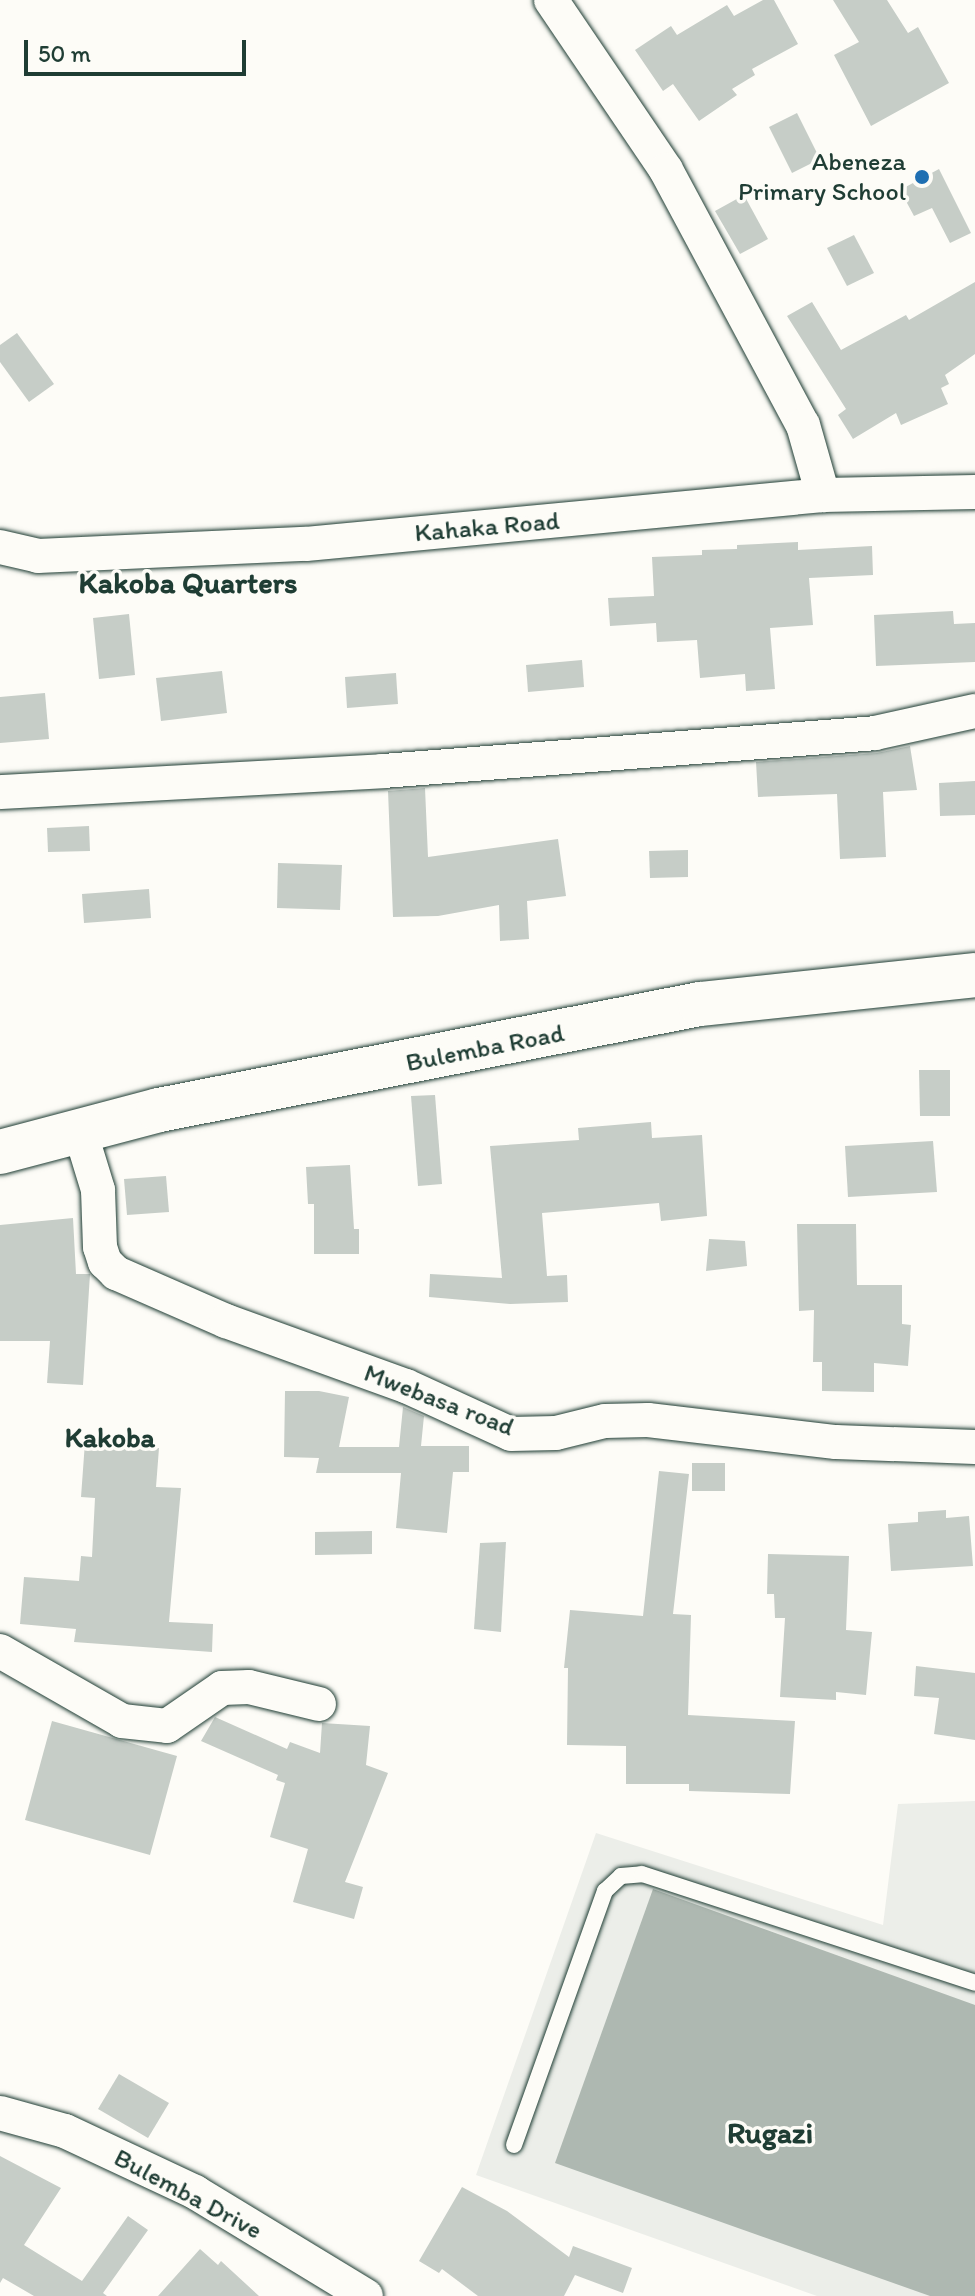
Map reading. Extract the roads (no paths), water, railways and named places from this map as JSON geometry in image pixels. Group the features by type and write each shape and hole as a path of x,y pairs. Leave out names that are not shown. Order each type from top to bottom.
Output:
{"main road":[{"name":"Bulemba Road","path":"0,1152 159,1110 700,1004 975,975"}],"street":[{"path":"551,0 666,170 803,425 823,495"},
{"name":"Kahaka Road","path":"0,547 38,556 306,544 823,495 975,492"},
{"path":"0,792 383,771 875,733 975,711"},
{"name":"Mwebasa road","path":"80,1131 98,1190 100,1247 105,1262 116,1273 226,1321 406,1386 511,1434 556,1433 605,1421 648,1420 836,1442 975,1447"},
{"path":"0,1651 122,1721 167,1726 222,1688 249,1687 319,1704"},
{"name":"Bulemba Drive","path":"0,2113 65,2131 195,2192 366,2296"}],"lane":[{"path":"514,2145 605,1891 621,1876 642,1874 975,1983"}],"place":[{"name":"Abeneza Primary School","path":"922,177"}],"district":[{"name":"Kakoba Quarters","path":"188,583"},
{"name":"Kakoba","path":"110,1437"},
{"name":"Rugazi","path":"770,2133"}]}
